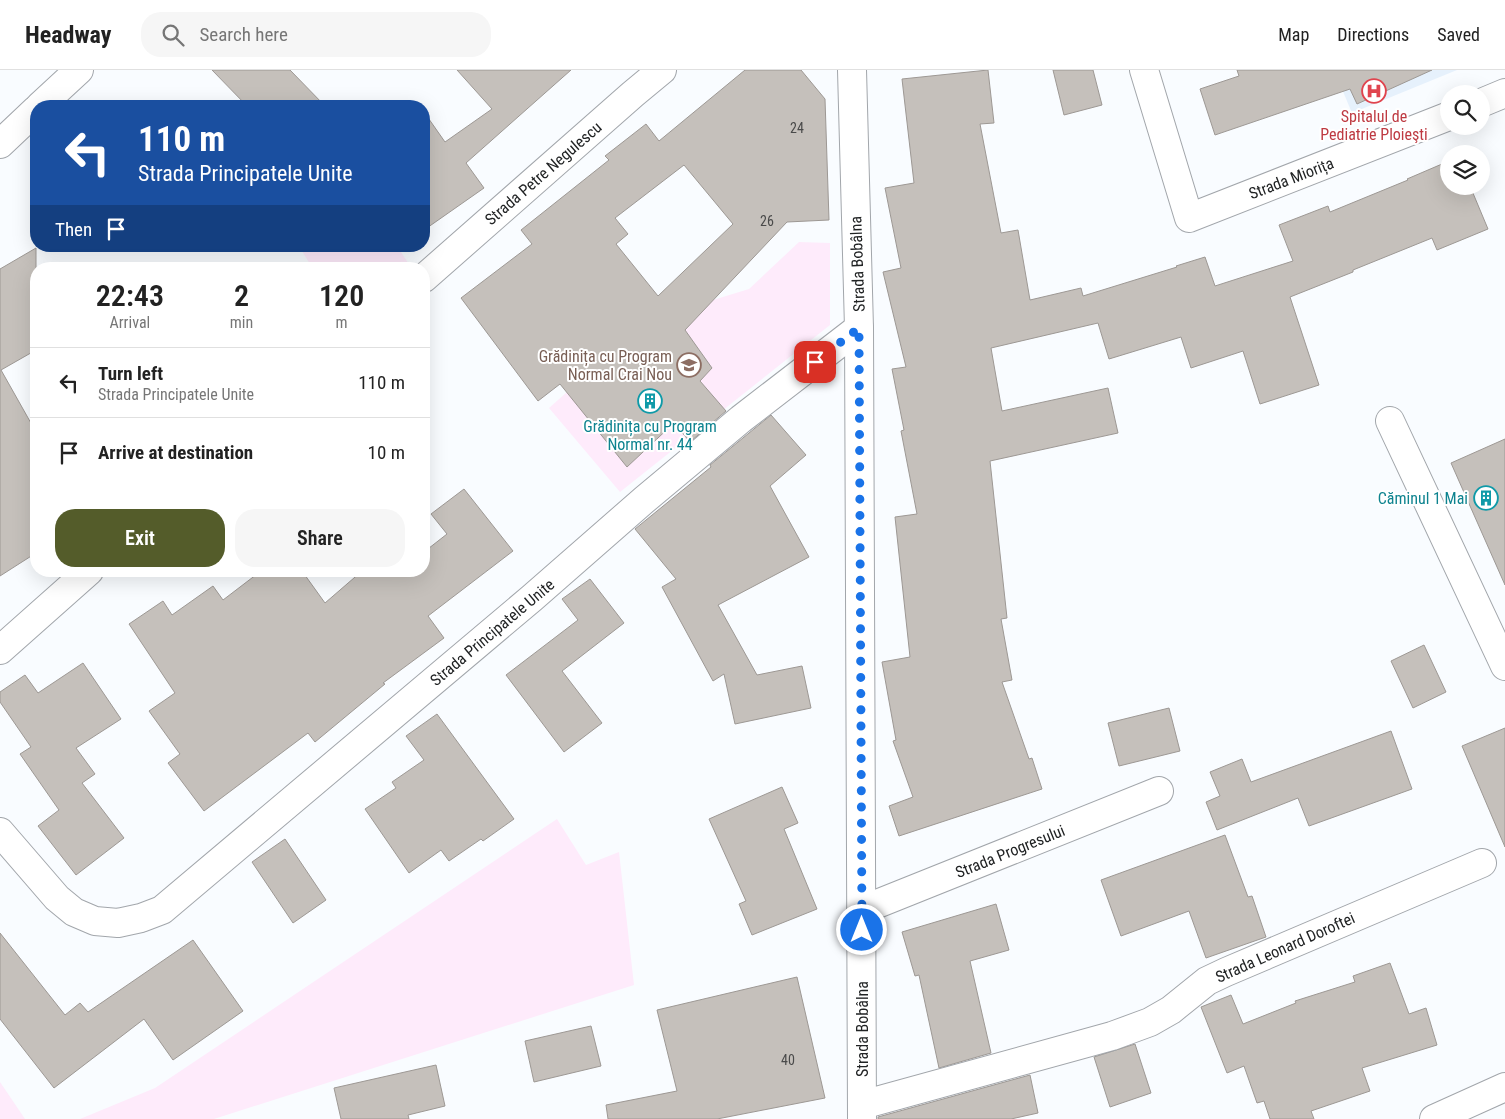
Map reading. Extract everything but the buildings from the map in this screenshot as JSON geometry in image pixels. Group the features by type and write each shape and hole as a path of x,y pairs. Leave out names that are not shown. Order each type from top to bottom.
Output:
{"street":[{"path":"46,100 79,70"},
{"name":"Strada Petre Negulescu","path":"430,273 662,70"},
{"name":"Strada Bobâlna","path":"852,70 859,328 862,1112"},
{"name":"Strada Miorița","path":"1144,70 1189,218 1440,120"},
{"path":"1490,99 1505,93"},
{"path":"0,144 30,116"},
{"name":"Strada Principatele Unite","path":"0,832 57,898 74,912 95,921 118,923 141,918 162,910 532,598 733,425 859,328"},
{"path":"1390,421 1505,666"},
{"path":"0,650 82,577"},
{"name":"Strada Progresului","path":"862,910 1159,791"},
{"name":"Strada Leonard Doroftei","path":"862,1112 1112,1036 1150,1022 1171,1010 1207,981 1482,862"},
{"path":"1434,1119 1505,1087"}],"shaded area":[{"name":"Spitalul de Pediatrie Ploieşti","path":"1334,70 1457,70 1352,113"},
{"name":"Grădinița cu Program Normal Crai Nou","path":"799,242 830,243 830,325 620,492 549,408 664,306 713,300 749,289"},
{"path":"303,252 401,252 407,262 309,262"},
{"path":"557,819 586,865 619,852 634,985 214,1119 80,1119 155,1088"},
{"path":"0,1082 25,1119 0,1119"}],"place":[{"name":"Spitalul de Pediatrie Ploieşti","path":"1374,91"},
{"name":"Grădinița cu Program Normal Crai Nou","path":"689,365"},
{"name":"Grădinița cu Program Normal nr. 44","path":"650,401"},
{"name":"Căminul 1 Mai","path":"1486,498"}],"route":[{"path":"815,362 859,328 862,930"}]}
